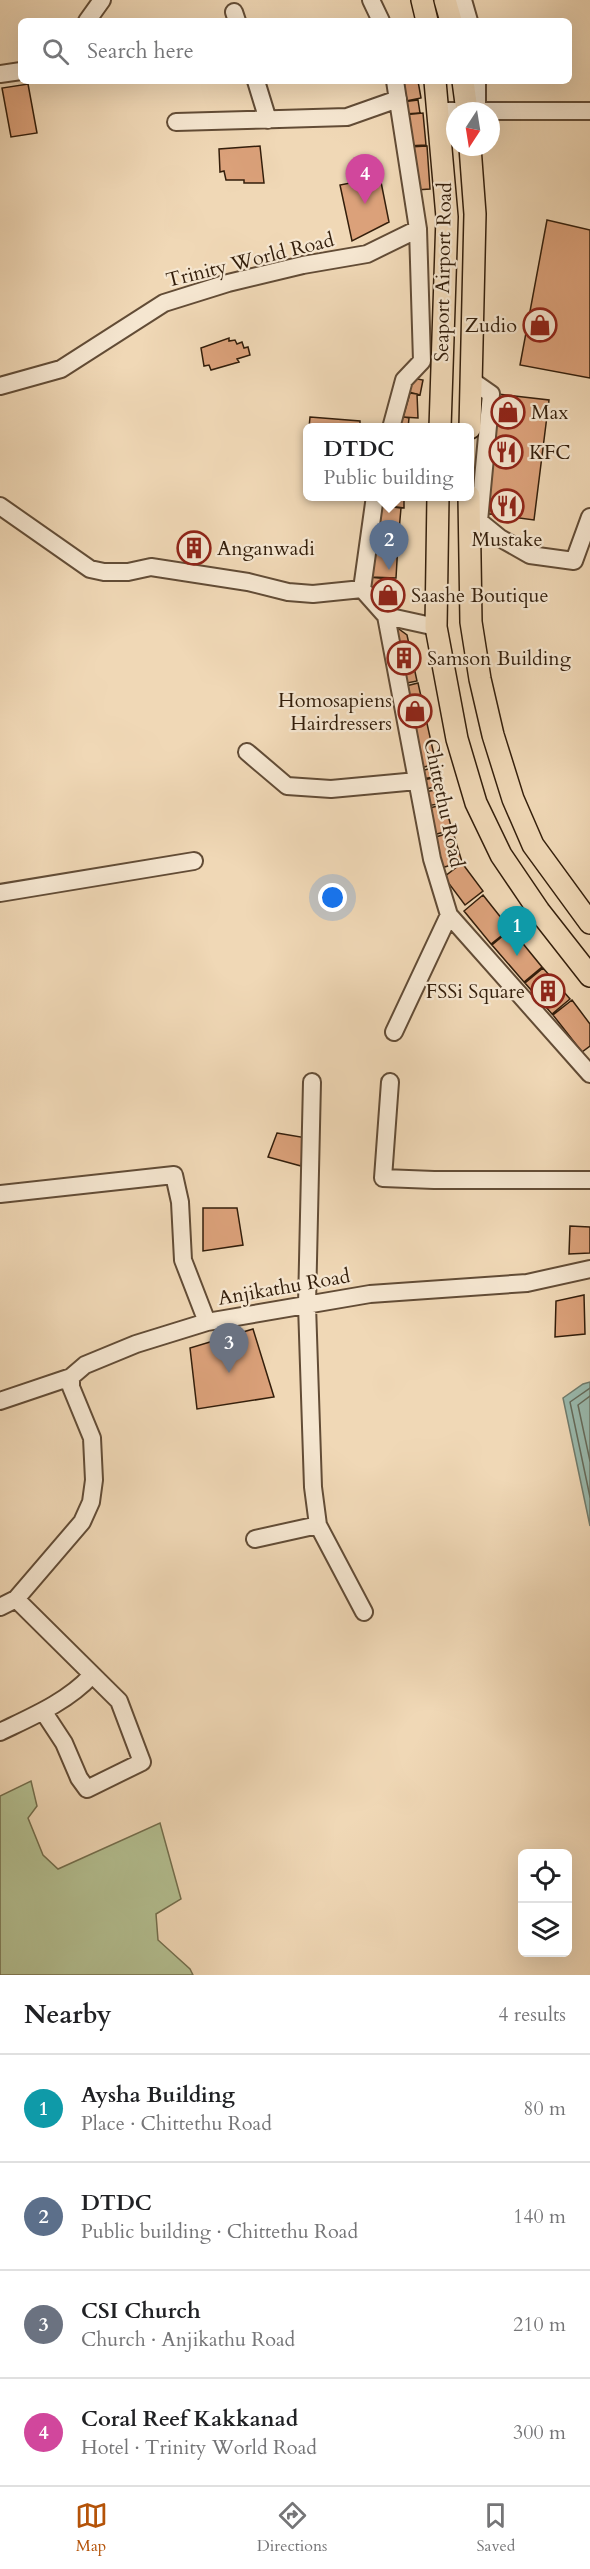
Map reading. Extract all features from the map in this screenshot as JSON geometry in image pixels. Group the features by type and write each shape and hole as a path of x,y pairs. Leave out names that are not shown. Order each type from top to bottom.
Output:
{"main road":[{"path":"422,0 426,18"},
{"path":"445,0 450,18"},
{"name":"Seaport Airport Road","path":"435,84 447,229 432,362 439,423"},
{"path":"464,84 469,102"},
{"path":"470,423 475,214 471,156"},
{"path":"432,362 471,373"},
{"path":"438,501 436,627 455,728 476,803 501,855 539,911 590,976"},
{"path":"469,501 471,622 480,679 493,735 513,799 533,845 590,923"}],"street":[{"path":"89,18 102,0"},
{"path":"371,0 380,18"},
{"path":"463,0 468,18"},
{"path":"0,74 18,71"},
{"path":"257,84 268,120"},
{"path":"392,423 404,380 432,362 418,229 396,84"},
{"path":"473,102 476,84"},
{"path":"176,122 347,117 398,99"},
{"path":"500,110 590,111"},
{"path":"439,111 446,111"},
{"name":"Trinity World Road","path":"0,387 61,369 164,303 228,283 303,265 367,254 418,229"},
{"path":"471,373 491,394 479,521 500,538 530,555 574,561 590,517"},
{"path":"374,501 362,589 386,616 436,627"},
{"path":"0,506 90,569 104,572 128,572 151,567 248,582 288,592 313,594 362,589"},
{"name":"Chittethu Road","path":"386,616 432,859 449,915 590,1074"},
{"path":"247,752 288,786 331,789 417,781"},
{"path":"0,893 194,861"},
{"path":"394,1032 449,915"},
{"path":"312,1082 307,1305 313,1487 318,1526 364,1612"},
{"path":"390,1082 383,1178 590,1180"},
{"path":"0,1194 174,1175 180,1202 183,1260 207,1322"},
{"name":"Anjikathu Road","path":"0,1401 70,1377 85,1365 136,1344 207,1322 370,1294 527,1283 590,1269"},
{"path":"0,1607 16,1599 82,1522 91,1502 94,1480 92,1438 71,1387 70,1377"},
{"path":"255,1539 318,1526"},
{"path":"16,1599 91,1676 119,1701 142,1762 87,1789 79,1778 64,1743 43,1711"},
{"path":"0,1732 43,1711 85,1683 91,1676"}],"green space":[{"path":"31,1781 37,1806 28,1818 43,1855 58,1869 160,1823 181,1899 156,1914 158,1940 190,1969 193,1975 0,1975 0,1796"}],"water":[{"path":"590,1382 590,1526 563,1398 583,1384"}],"building":[{"path":"28,84 37,133 11,137 2,88"},
{"path":"398,84 419,84 421,98 401,102"},
{"path":"418,100 420,113 404,114 402,102"},
{"path":"423,113 426,145 407,146 403,115"},
{"path":"260,146 264,183 226,180 224,171 220,172 219,149"},
{"path":"427,146 430,189 416,190 409,147"},
{"path":"380,177 389,222 352,241 340,185"},
{"path":"547,220 590,230 590,378 520,365"},
{"path":"229,338 229,341 235,340 237,344 242,342 244,348 248,347 250,355 237,359 239,362 211,370 209,365 204,366 201,348"},
{"path":"412,378 423,380 420,395 409,392"},
{"path":"410,393 417,394 418,418 403,417"},
{"path":"498,394 549,400 534,520 483,513"},
{"path":"397,415 409,418 408,423 395,423"},
{"path":"310,417 360,421 360,423 309,423"},
{"path":"376,501 404,501 404,508 376,504"},
{"path":"376,505 401,508 398,542 373,540"},
{"name":"Anganwadi","path":"183,537 204,537 204,560 183,560"},
{"path":"373,542 398,543 396,578 371,577"},
{"path":"368,577 390,579 390,588 393,589 394,595 390,600 391,610 367,586"},
{"name":"Samson Building","path":"392,624 407,635 417,681 402,684"},
{"path":"418,683 436,764 420,768 402,687"},
{"path":"435,767 438,776 423,779 421,771"},
{"path":"438,777 440,786 426,789 423,780"},
{"path":"441,789 444,803 427,806 424,792"},
{"path":"445,804 452,830 433,835 426,809"},
{"path":"453,832 462,862 441,868 432,838"},
{"path":"462,863 483,891 465,905 444,877"},
{"path":"483,895 510,929 491,944 464,911"},
{"path":"511,929 542,967 524,982 492,945"},
{"name":"FSSi Square","path":"543,968 570,999 552,1014 525,983"},
{"path":"572,1000 590,1024 590,1046 582,1052 553,1015"},
{"path":"277,1133 307,1138 301,1166 268,1157"},
{"path":"203,1208 237,1208 243,1245 203,1251"},
{"path":"570,1226 590,1227 590,1253 569,1254"},
{"path":"584,1295 585,1334 555,1337 556,1301"},
{"path":"253,1329 274,1397 197,1409 190,1348"}],"place":[{"name":"Coral Reef Kakkanad","path":"365,204"},
{"name":"Zudio","path":"540,325"},
{"name":"Max","path":"508,412"},
{"name":"KFC","path":"506,452"},
{"name":"Mustake","path":"507,506"},
{"name":"Anganwadi","path":"194,548"},
{"name":"DTDC","path":"389,570"},
{"name":"Saashe Boutique","path":"388,595"},
{"name":"Samson Building","path":"404,658"},
{"name":"Homosapiens Hairdressers","path":"415,711"},
{"name":"Aysha Building","path":"517,956"},
{"name":"FSSi Square","path":"548,991"},
{"name":"CSI Church","path":"229,1373"}]}
